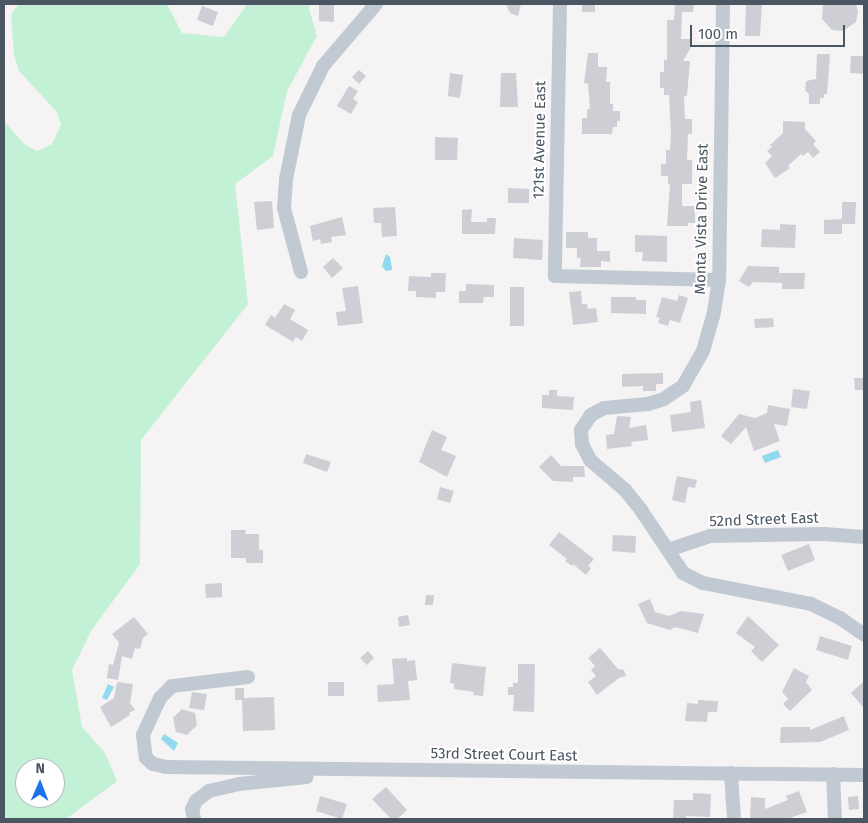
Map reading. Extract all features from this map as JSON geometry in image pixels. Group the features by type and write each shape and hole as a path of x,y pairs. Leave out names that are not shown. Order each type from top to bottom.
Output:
{"street":[{"path":"301,272 284,208 286,179 298,115 323,66 376,4"},
{"name":"121st Avenue East","path":"560,4 555,276 719,280"},
{"name":"Monta Vista Drive East","path":"723,4 719,280 713,316 703,351 683,386 655,402 604,408 591,415 581,430 582,444 590,460 625,490 683,573 703,583 812,604 840,618 864,634"},
{"name":"52nd Street East","path":"668,550 710,536 824,534 864,537"},
{"name":"53rd Street Court East","path":"248,677 172,686 160,698 143,735 146,758 153,764 166,767 864,775"},
{"path":"194,819 192,809 196,801 209,791 239,784 348,774 360,770"},
{"path":"732,773 734,819"},
{"path":"833,774 835,819"}],"green space":[{"path":"19,4 167,4 182,33 224,37 247,4 310,4 309,9 317,36 287,91 273,156 235,184 248,304 141,440 140,564 91,631 72,670 82,727 105,753 117,781 66,819 4,819 4,121 24,144 37,151 52,144 61,125 57,112 19,71 14,55 11,14"}],"water":[{"path":"386,254 390,257 392,270 386,271 382,266"},
{"path":"778,450 781,457 765,463 762,456"},
{"path":"108,684 114,687 107,700 102,698"},
{"path":"164,734 178,743 174,751 161,739"}],"building":[{"path":"319,4 334,4 334,22 319,21"},
{"path":"506,4 521,4 518,16 510,13"},
{"path":"582,4 595,4 595,12 582,12"},
{"path":"675,4 694,4 693,12 682,12 681,39 691,39 690,49 683,61 690,61 687,96 684,96 685,119 692,119 692,134 688,134 687,160 692,160 692,184 682,184 682,206 695,206 695,223 688,223 688,226 667,226 670,184 668,184 668,176 661,176 661,164 666,164 666,150 670,150 671,134 669,95 664,95 664,88 660,88 660,72 664,72 664,60 667,60 667,20 674,20"},
{"path":"746,4 762,4 760,36 745,36"},
{"path":"823,4 856,4 858,12 856,22 843,31 832,30 822,19"},
{"path":"202,6 218,12 213,26 197,20"},
{"path":"588,53 598,53 598,67 607,67 606,82 610,82 610,104 613,104 613,111 620,111 620,121 617,121 617,127 613,127 612,134 582,134 582,118 587,118 587,109 590,109 588,84 584,83"},
{"path":"817,54 830,54 827,94 824,94 824,98 820,98 820,104 809,104 809,94 805,90 806,81 816,79"},
{"path":"851,56 864,56 864,74 850,73"},
{"path":"359,70 366,76 359,84 352,77"},
{"path":"450,73 463,75 460,98 448,96"},
{"path":"501,73 516,73 518,107 500,107"},
{"path":"349,86 358,91 353,99 358,102 351,114 337,106"},
{"path":"783,121 805,122 805,129 816,141 813,144 820,152 813,158 808,152 803,156 801,154 788,166 790,168 775,178 765,163 772,156 767,151 772,147 770,145 783,133"},
{"path":"435,137 458,138 457,160 435,160"},
{"path":"508,188 529,189 529,203 508,203"},
{"path":"272,201 274,228 257,230 254,202"},
{"path":"842,202 856,202 855,224 842,224 842,234 824,234 824,220 842,219"},
{"path":"395,207 397,236 382,237 381,223 374,223 373,208"},
{"path":"472,209 471,222 487,222 487,218 496,218 495,234 462,234 462,210"},
{"path":"342,217 346,235 331,237 332,242 321,244 320,239 313,241 310,226"},
{"path":"780,224 796,225 795,248 761,247 762,229 780,230"},
{"path":"566,232 588,232 588,238 597,238 597,251 610,251 610,262 601,261 601,267 580,267 581,258 577,258 577,248 566,248"},
{"path":"635,235 667,236 667,262 642,261 643,252 635,252"},
{"path":"514,238 543,240 542,260 513,258"},
{"path":"333,258 343,268 332,278 323,267"},
{"path":"748,266 779,267 779,273 805,273 804,289 782,289 782,283 753,282 749,287 739,281"},
{"path":"431,273 446,273 445,292 436,292 436,298 416,297 416,291 408,291 409,276 431,277"},
{"path":"466,284 494,285 494,297 484,297 483,303 459,303 459,291 466,291"},
{"path":"358,286 363,323 338,326 336,312 346,311 342,288"},
{"path":"510,287 524,287 524,326 510,326"},
{"path":"581,291 582,304 587,304 588,309 596,308 598,322 573,325 569,292"},
{"path":"679,295 688,298 680,323 670,320 668,326 658,323 660,318 656,317 662,297 677,301"},
{"path":"611,297 636,297 636,300 646,300 646,314 611,313"},
{"path":"284,304 295,310 290,319 308,330 302,341 296,337 293,342 265,325 271,315 275,318"},
{"path":"773,318 774,327 755,328 754,319"},
{"path":"663,373 663,384 656,384 656,391 643,391 643,386 622,387 622,374"},
{"path":"854,378 864,378 864,390 855,390"},
{"path":"793,389 810,391 807,409 791,407"},
{"path":"549,390 557,390 557,396 574,397 573,410 542,408 542,395 549,395"},
{"path":"701,400 705,428 672,432 670,415 691,412 690,402"},
{"path":"768,405 790,409 787,426 774,424 780,441 754,451 746,427 731,444 721,436 739,414 755,418 767,413"},
{"path":"617,416 631,417 629,428 646,425 648,440 631,442 632,446 607,449 606,435 614,434"},
{"path":"432,430 447,437 441,450 456,456 447,477 419,462"},
{"path":"306,454 331,462 327,472 303,463"},
{"path":"551,455 561,466 584,466 585,477 573,477 573,482 553,481 539,467"},
{"path":"677,476 697,480 695,488 688,487 685,503 672,500"},
{"path":"440,487 454,491 450,503 437,499"},
{"path":"231,530 246,530 245,534 259,534 259,550 263,550 263,563 246,563 246,558 231,558"},
{"path":"559,532 594,559 588,566 591,568 586,575 573,564 572,566 565,561 567,559 549,545"},
{"path":"613,535 636,536 635,553 612,551"},
{"path":"809,544 815,560 788,571 781,555"},
{"path":"222,583 222,597 206,598 205,584"},
{"path":"426,595 434,595 433,605 425,605"},
{"path":"650,599 655,612 669,616 681,611 704,614 698,633 675,627 670,630 647,623 638,604"},
{"path":"408,615 410,625 399,627 398,617"},
{"path":"748,616 779,645 762,662 751,651 755,647 736,633"},
{"path":"134,617 148,634 143,638 140,649 135,648 132,659 122,656 118,680 107,678 109,664 113,665 119,643 112,634"},
{"path":"820,636 852,646 848,660 816,650"},
{"path":"600,648 618,669 624,670 626,676 619,678 597,695 588,682 596,676 591,670 595,666 588,658"},
{"path":"368,651 374,658 367,665 360,658"},
{"path":"407,658 407,661 415,660 417,680 408,681 410,700 378,702 377,685 394,684 392,659"},
{"path":"452,663 486,667 483,696 473,695 474,692 454,689 454,684 450,683"},
{"path":"518,664 535,664 534,712 513,711 514,695 508,695 508,687 513,687 513,683 518,683"},
{"path":"794,668 809,676 806,682 812,690 790,711 783,704 788,699 782,692"},
{"path":"864,681 864,708 851,693"},
{"path":"117,682 133,684 130,703 135,710 111,727 100,707 114,698"},
{"path":"328,682 344,682 344,696 328,696"},
{"path":"235,688 244,688 244,698 274,697 275,730 243,731 242,700 235,700"},
{"path":"192,692 207,694 204,710 189,708"},
{"path":"698,700 718,701 717,712 708,712 707,722 685,721 687,703 698,704"},
{"path":"182,709 195,713 197,725 187,735 176,732 173,718"},
{"path":"844,716 849,730 820,742 780,743 781,727 810,727 810,730"},
{"path":"386,787 407,810 397,819 391,819 372,799"},
{"path":"799,791 807,812 787,819 750,819 751,797 765,798 765,809 788,800 786,796"},
{"path":"693,793 711,794 710,817 686,816 686,819 673,819 674,800 693,800"},
{"path":"320,796 347,804 342,819 316,811"},
{"path":"858,796 859,809 849,810 848,797"}]}
